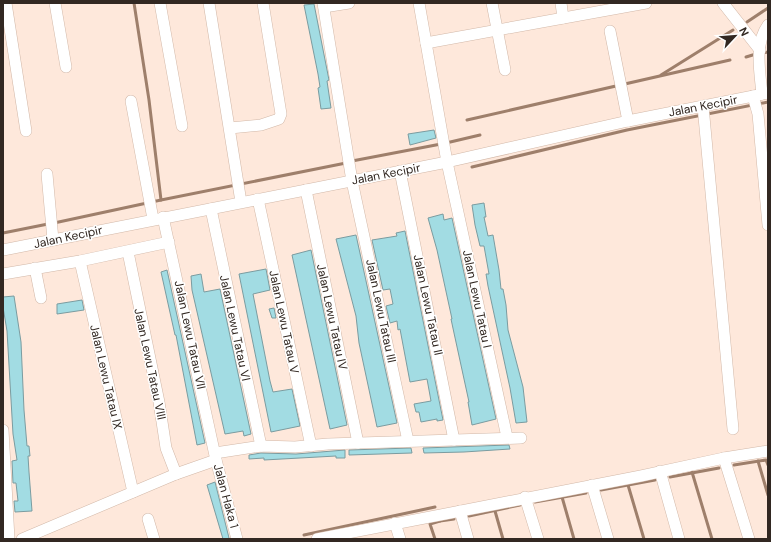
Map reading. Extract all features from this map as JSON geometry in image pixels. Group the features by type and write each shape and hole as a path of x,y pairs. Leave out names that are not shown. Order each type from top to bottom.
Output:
{"street":[{"path":"6,3 26,131"},
{"path":"55,3 66,67"},
{"path":"160,3 182,126"},
{"path":"209,3 240,192"},
{"path":"230,128 260,125 279,119 280,114 263,3"},
{"path":"324,5 349,3"},
{"name":"Jalan Lewu Tatau I","path":"419,3 447,162 507,437"},
{"path":"492,3 505,70"},
{"path":"561,3 563,18"},
{"path":"426,43 646,3"},
{"path":"723,3 760,50"},
{"name":"Jalan Lewu Tatau III","path":"324,5 352,181 408,441"},
{"path":"768,26 762,34 760,50 760,97 758,114 768,225"},
{"path":"610,31 628,121"},
{"name":"Jalan Kecipir","path":"3,250 53,240 154,212 210,209 240,192 258,199 447,162 628,121 704,113 760,97"},
{"name":"Jalan Lewu Tatau VII","path":"130,101 154,212 169,242 216,457"},
{"path":"704,113 733,429"},
{"name":"Jalan Lewu Tatau II","path":"400,171 454,440"},
{"path":"47,174 53,240"},
{"name":"Jalan Lewu Tatau IV","path":"306,190 358,443"},
{"name":"Jalan Lewu Tatau V","path":"258,199 311,446"},
{"name":"Jalan Lewu Tatau VI","path":"210,209 261,446"},
{"path":"3,274 128,252 169,242"},
{"name":"Jalan Lewu Tatau VIII","path":"128,252 166,448 176,474"},
{"name":"Jalan Lewu Tatau IX","path":"80,261 133,492"},
{"path":"35,268 41,298"},
{"path":"3,430 9,539"},
{"path":"22,539 216,457 261,446 311,446 507,437 521,438"},
{"path":"317,539 724,458 768,451"},
{"name":"Jalan Haka 1","path":"216,457 237,539"},
{"path":"724,458 749,539"},
{"path":"660,471 679,539"},
{"path":"592,485 608,539"},
{"path":"525,497 538,539"},
{"path":"460,511 468,539"},
{"path":"148,519 154,539"},
{"path":"395,523 400,539"}],"building":[{"path":"314,4 329,80 327,81 331,108 321,109 318,74 304,5"},
{"path":"434,130 436,138 410,145 408,134"},
{"path":"484,203 486,217 484,217 488,236 493,235 501,289 503,289 506,305 508,330 523,387 527,422 516,423 488,286 486,274 489,274 484,246 480,246 475,225 472,205"},
{"path":"443,214 444,220 452,218 496,419 472,425 469,402 452,319 437,250 428,218"},
{"path":"405,231 443,420 437,421 437,419 421,422 419,412 416,412 414,404 431,401 427,379 410,382 400,329 398,330 397,321 390,323 386,306 393,304 390,289 383,290 372,240 397,236 396,233"},
{"path":"356,235 397,423 377,427 359,343 356,316 336,239"},
{"path":"311,250 347,425 330,429 292,255"},
{"path":"266,269 270,290 253,294 270,381 273,392 292,389 300,426 271,432 239,274"},
{"path":"167,270 205,443 197,445 176,335 161,272"},
{"path":"201,274 204,292 220,289 251,434 244,436 243,431 225,434 192,290 191,276"},
{"path":"14,296 21,342 24,410 27,446 29,446 30,456 28,456 32,511 15,512 14,501 18,501 16,483 13,483 12,461 17,460 13,434 7,331 3,307 3,297"},
{"path":"82,300 84,310 57,314 57,304"},
{"path":"274,308 276,318 272,318 269,309"},
{"path":"509,445 510,449 464,452 424,453 423,448"},
{"path":"411,448 412,453 349,455 349,450"},
{"path":"345,450 345,458 336,458 336,456 264,460 264,458 249,459 249,455 261,453 296,454"},
{"path":"215,482 229,538 226,539 223,539 207,485"}],"waterway":[{"path":"134,3 149,100 161,200 346,163"},
{"path":"747,22 768,8"},
{"path":"661,75 733,30"},
{"path":"762,53 768,52"},
{"path":"746,57 756,54"},
{"path":"467,120 730,60"},
{"path":"472,167 627,130 768,102"},
{"path":"446,143 480,135"},
{"path":"352,161 441,144"},
{"path":"54,223 161,200"},
{"path":"3,233 48,224"},
{"path":"734,465 766,460 768,465"},
{"path":"758,461 768,495"},
{"path":"670,477 719,468"},
{"path":"692,472 712,539"},
{"path":"601,490 655,480"},
{"path":"628,485 644,539"},
{"path":"535,502 586,493"},
{"path":"562,497 574,539"},
{"path":"469,516 520,505"},
{"path":"304,535 435,507"},
{"path":"495,511 503,539"},
{"path":"440,521 454,519"},
{"path":"435,539 430,524 440,521"}]}
